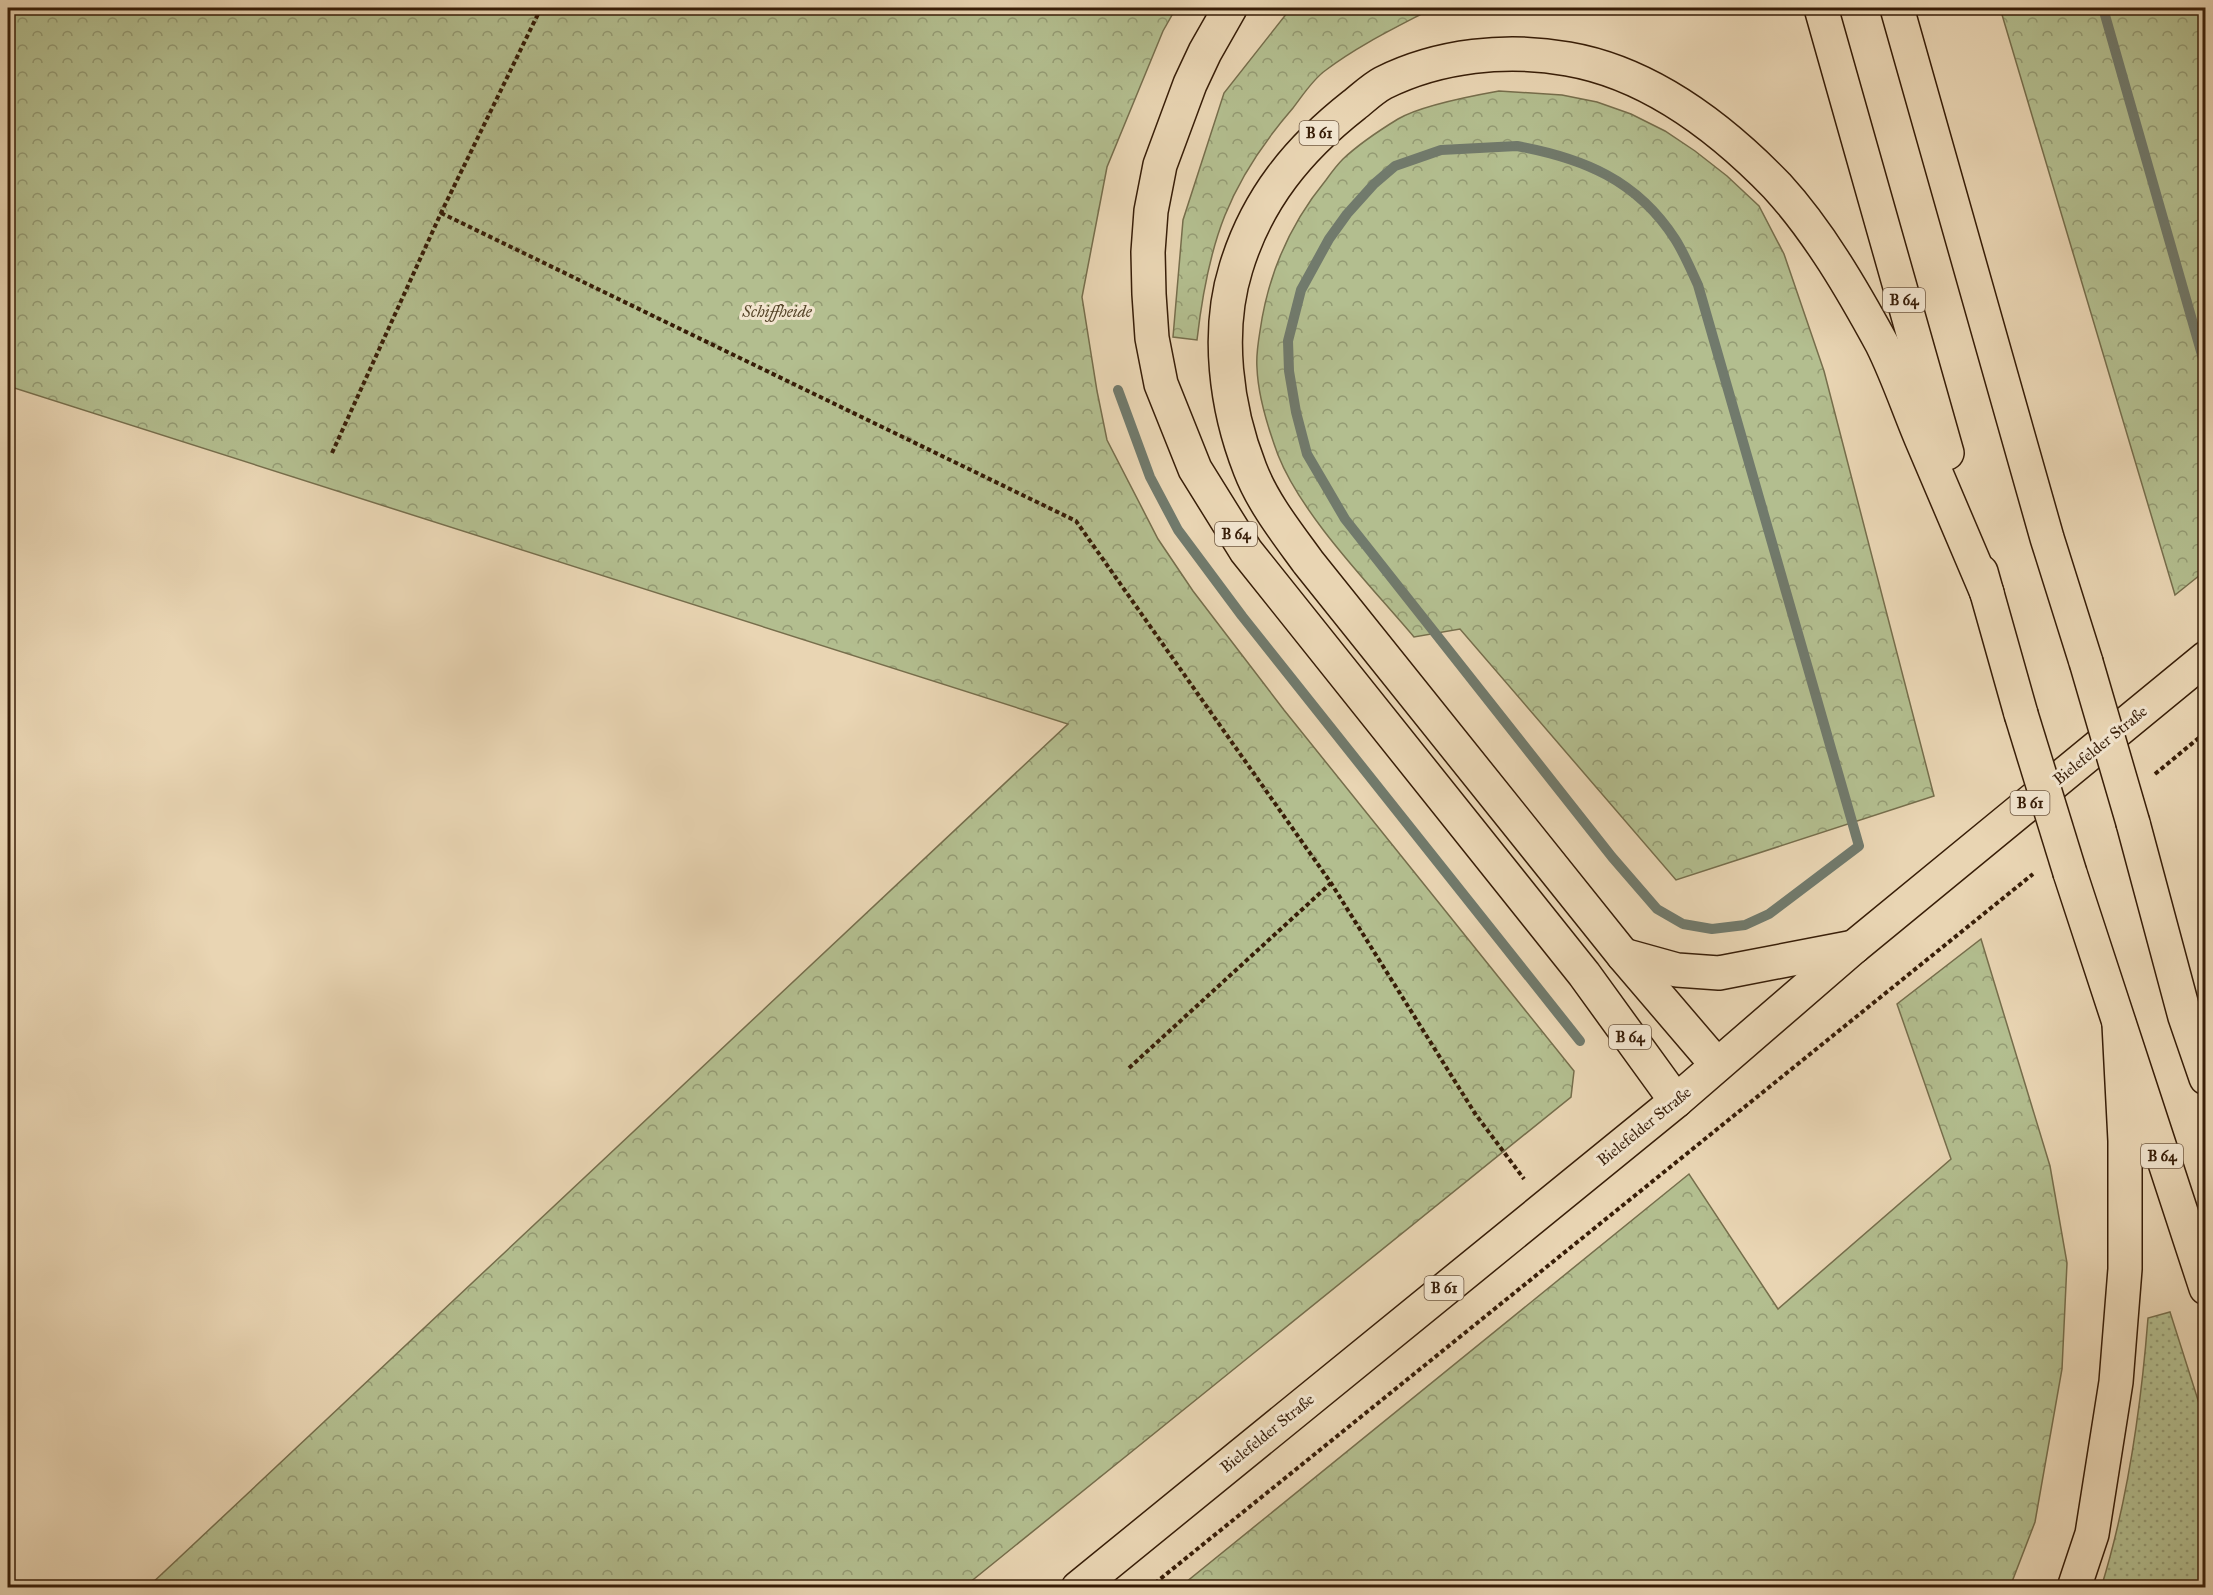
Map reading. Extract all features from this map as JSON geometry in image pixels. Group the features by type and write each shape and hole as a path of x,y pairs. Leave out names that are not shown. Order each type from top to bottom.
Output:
{"main road":[{"name":"B 64","path":"1230,8 1190,84 1160,165 1151,211 1148,252 1152,338 1161,384 1195,469 1246,550 1576,965 1676,1101"},
{"name":"B 64","path":"1821,8 2021,714 2055,871 2119,1024 2205,1288"},
{"path":"1898,8 2047,538 2086,662 2205,1078"},
{"name":"B 61","path":"1854,946 1719,973 1677,970 1623,955 1308,562 1275,517 1251,472 1232,407 1228,373 1226,342 1235,270 1249,233 1267,198 1290,163 1317,135 1380,84 1416,70 1453,60 1492,54 1530,54 1569,59 1607,69 1643,84 1713,128 1747,157 1779,189 1812,229 1883,346 1987,593"},
{"name":"Bielefelder Straße","path":"1078,1587 1676,1101 1854,946 2205,658"},
{"path":"1623,955 1717,1065"},
{"path":"2186,1017 2205,1061"},
{"path":"2074,1587 2092,1534 2116,1382 2125,1269 2125,1141 2119,1024"}],"path":[{"path":"332,453 441,213 542,8"},
{"path":"441,213 1076,521 1331,883 1476,1114 1544,1207"},
{"path":"2151,777 2205,732"},
{"path":"1149,1587 2055,871"},
{"path":"1129,1068 1331,883"}],"green space":[{"name":"Schiffheide","path":"8,8 1176,8 1163,31 1107,167 1082,297 1107,440 1158,539 1193,591 1284,710 1574,1071 1571,1097 964,1587 148,1587 1068,724 8,386"},
{"path":"1291,8 1433,8 1352,52 1321,74 1308,88 1252,162 1225,216 1208,273 1197,340 1173,337 1183,220 1224,93"},
{"path":"2000,8 2205,8 2205,571 2175,595"},
{"path":"1499,91 1562,95 1597,102 1631,114 1665,131 1695,151 1727,176 1759,206 1784,254 1824,371 1934,796 1676,880 1460,629 1414,637 1339,550 1303,502 1278,455 1264,412 1258,379 1257,350 1264,310 1268,290 1282,251 1313,197 1349,153 1398,119 1420,109"},
{"path":"1981,939 2050,1166 2067,1263 2062,1369 2035,1522 2010,1587 1180,1587 1689,1174 1778,1309 1951,1159 1897,1004"},
{"path":"2170,1312 2205,1422 2205,1587 2157,1587 2151,1581 2147,1587 2101,1588 2119,1522 2132,1454 2142,1386 2148,1318"}],"waterway":[{"path":"2103,8 2206,369"},
{"path":"1517,146 1564,157 1586,165 1626,187 1644,201 1660,219 1678,244 1698,285 1859,846 1769,914 1745,925 1712,929 1683,924 1657,909 1612,857 1345,519 1307,454 1296,412 1289,371 1288,341 1301,290 1329,239 1347,214 1374,184 1395,166 1441,150 1517,146"},
{"path":"1118,390 1150,477 1178,530 1242,616 1580,1041"}]}
